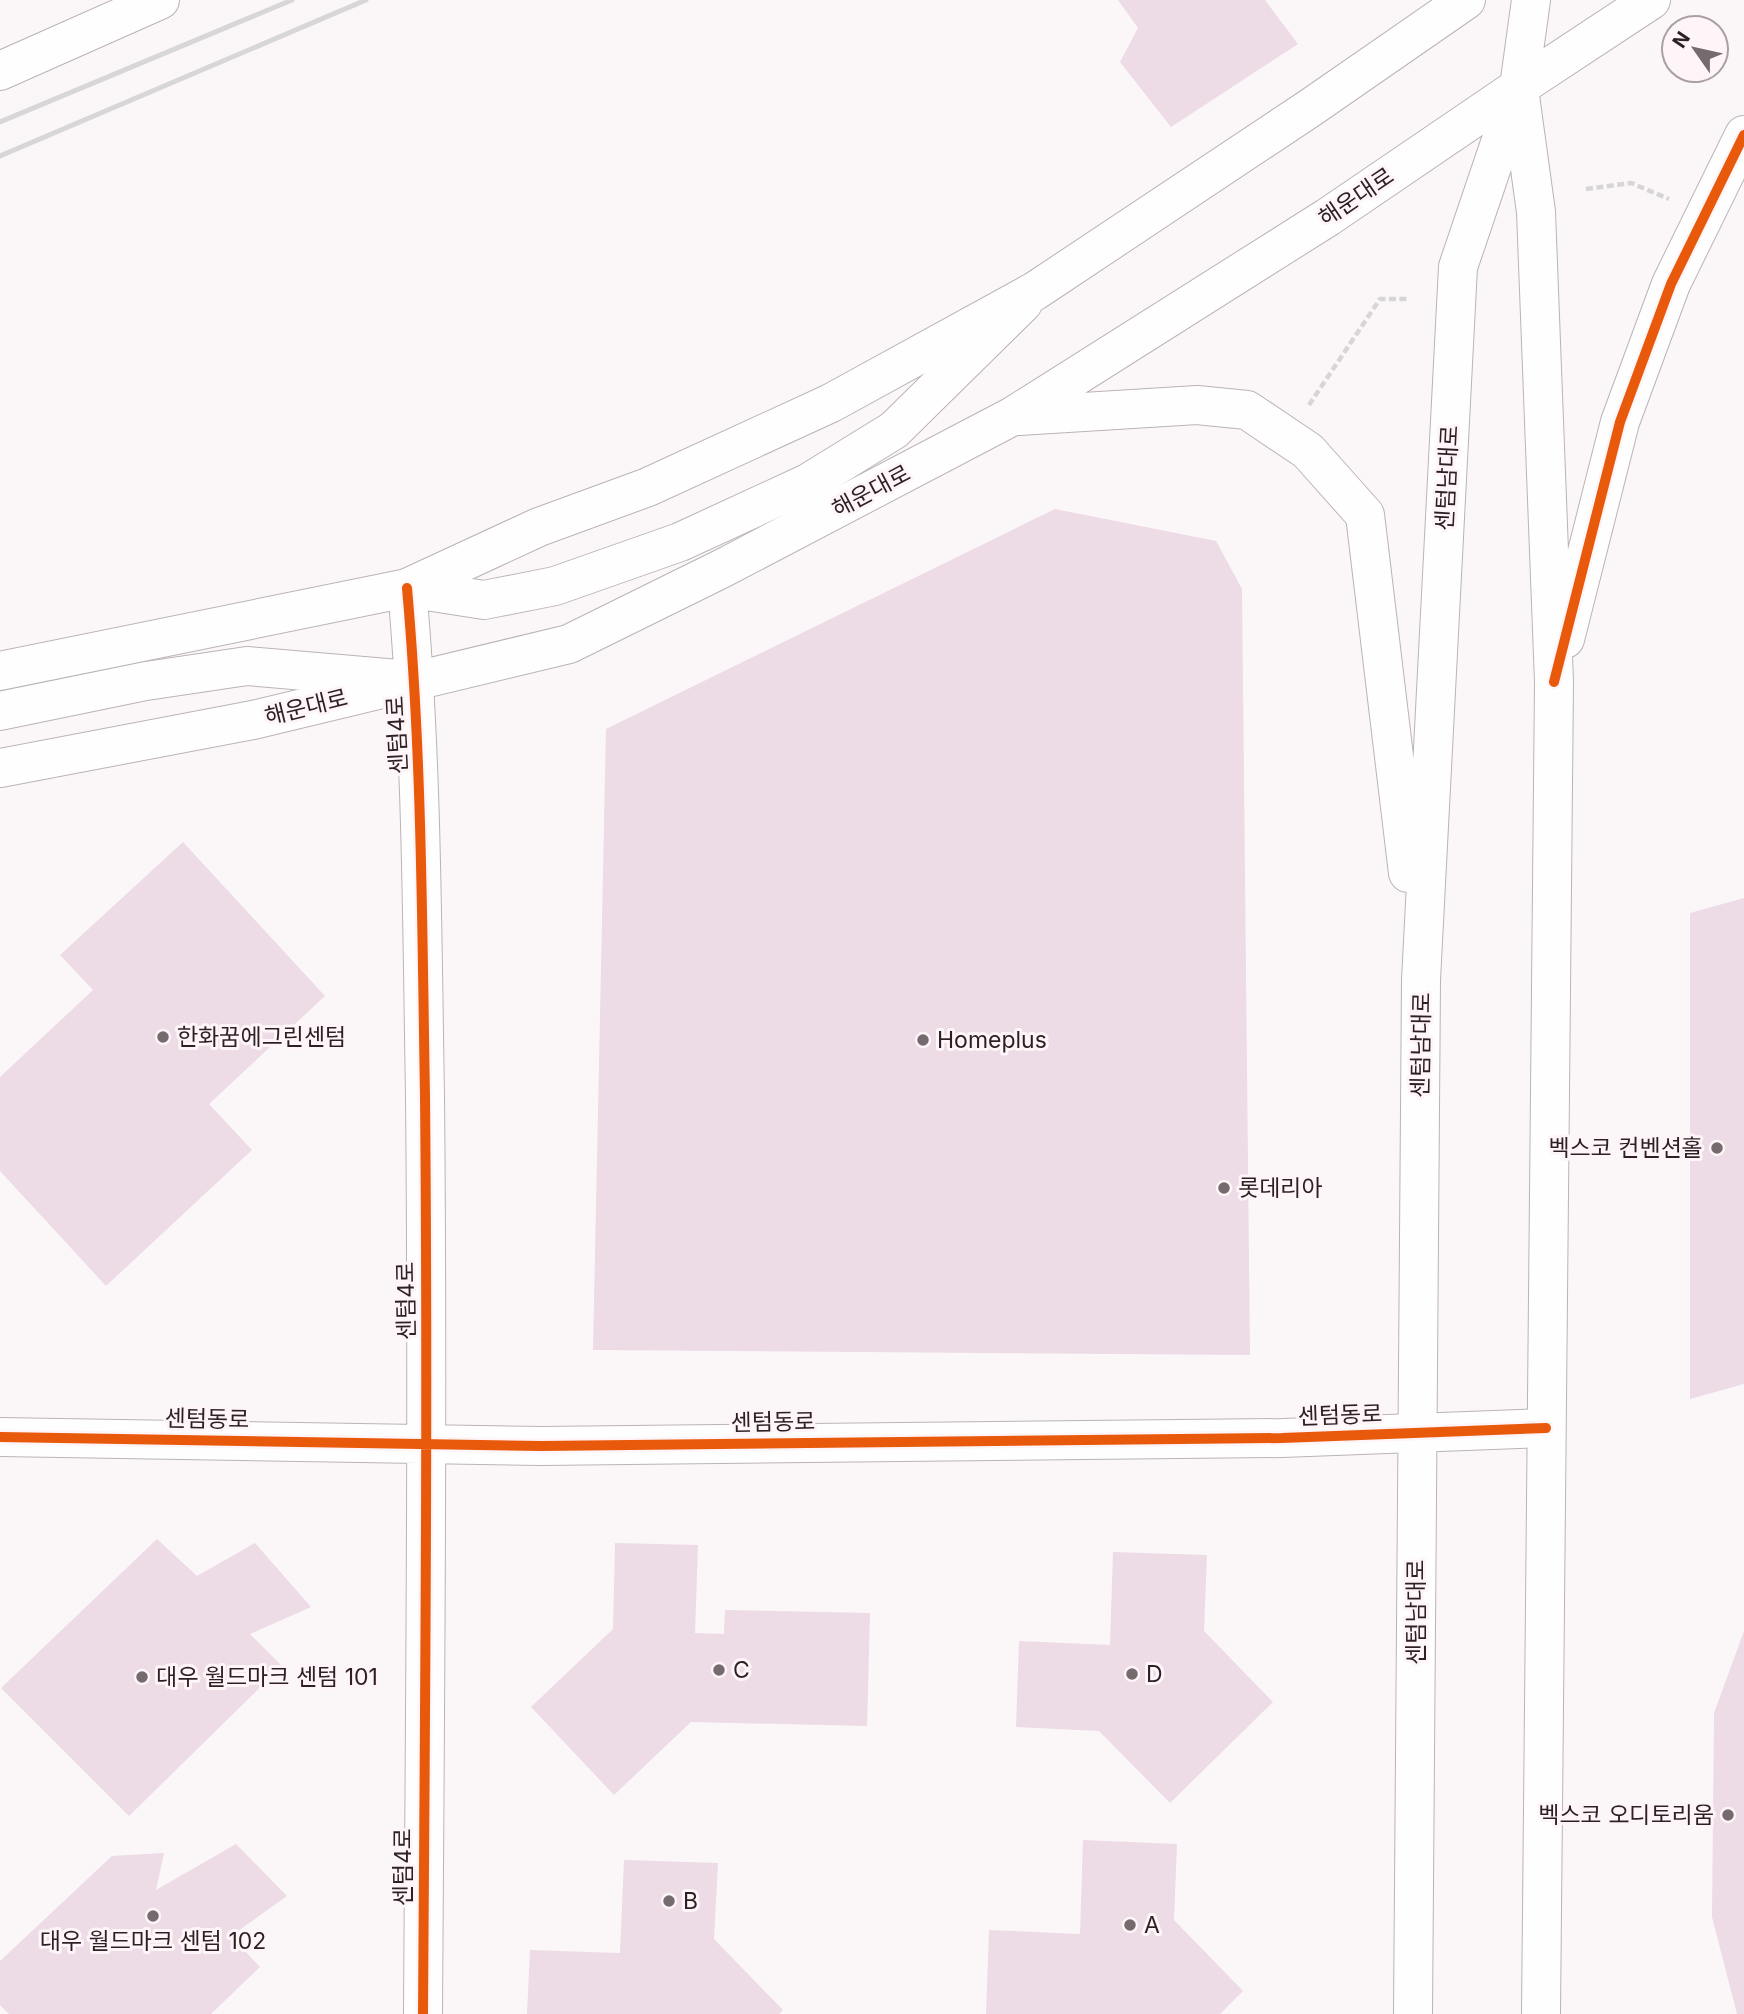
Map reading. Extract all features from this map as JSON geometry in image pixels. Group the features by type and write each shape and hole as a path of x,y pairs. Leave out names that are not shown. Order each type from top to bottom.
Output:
{"main road":[{"path":"0,71 160,0"},
{"path":"0,671 407,587 539,527 648,487 831,403 1035,291 1310,108 1466,0"},
{"name":"센텀남대로","path":"1413,2014 1421,980 1458,267 1519,87 1531,0"},
{"name":"해운대로","path":"0,768 253,720 569,644 723,568 1013,416 1328,217 1651,0"},
{"name":"센텀남대로","path":"1519,87 1536,212 1554,682 1541,2014"},
{"path":"1554,682 1620,422 1671,284 1744,135"},
{"path":"407,587 484,600 555,586 680,542 808,483 894,430 1035,291"},
{"path":"1013,416 1196,405 1248,410 1308,451 1365,515 1421,980"},
{"name":"센텀4로","path":"407,587 421,786 428,1331 423,2014"},
{"path":"0,711 146,681 247,666 415,680"},
{"name":"센텀동로","path":"0,1437 583,1446 1282,1438 1546,1428"}],"path":[{"path":"1587,189 1631,183 1679,203"},
{"path":"1306,410 1380,299 1409,299"}],"building":[{"path":"1118,0 1265,0 1298,44 1171,127 1120,62 1138,28"},
{"name":"Homeplus","path":"1055,509 1216,541 1242,589 1250,1355 593,1350 606,729"},
{"name":"한화꿈에그린센텀","path":"183,842 325,996 209,1104 252,1150 106,1286 0,1171 0,1077 93,990 60,955"},
{"name":"벡스코 컨벤션홀","path":"1744,898 1744,1384 1690,1399 1690,913"},
{"name":"대우 월드마크 센텀 101","path":"157,1539 197,1576 255,1543 311,1607 250,1634 282,1666 129,1816 1,1688"},
{"name":"C","path":"615,1543 698,1545 695,1633 724,1634 725,1610 870,1613 867,1726 691,1722 614,1795 531,1707 613,1629"},
{"name":"D","path":"1113,1552 1207,1555 1204,1631 1273,1702 1170,1803 1099,1731 1016,1727 1019,1641 1110,1645"},
{"name":"벡스코 오디토리움","path":"1744,1631 1744,2014 1737,2014 1712,1917 1714,1713"},
{"name":"A","path":"1083,1840 1177,1844 1174,1920 1243,1991 1220,2014 986,2014 989,1930 1080,1934"},
{"name":"대우 월드마크 센텀 102","path":"236,1844 287,1896 231,1936 260,1967 211,2014 9,2014 0,2005 0,1961 112,1856 164,1853 156,1890"},
{"name":"B","path":"624,1860 718,1863 714,1939 783,2010 779,2014 527,2014 530,1950 620,1953"}],"railway":[{"path":"0,122 292,0"},
{"path":"0,156 366,0"}],"cycle path":[{"path":"1554,682 1620,422 1671,284 1744,135"},
{"path":"407,588 418,778 425,1096 423,2014"},
{"path":"0,1437 541,1446 1282,1438 1546,1428"}],"place":[{"name":"한화꿈에그린센텀","path":"163,1037"},
{"name":"Homeplus","path":"923,1040"},
{"name":"벡스코 컨벤션홀","path":"1717,1148"},
{"name":"롯데리아","path":"1224,1188"},
{"name":"C","path":"719,1670"},
{"name":"D","path":"1132,1674"},
{"name":"대우 월드마크 센텀 101","path":"142,1677"},
{"name":"벡스코 오디토리움","path":"1728,1815"},
{"name":"B","path":"669,1901"},
{"name":"대우 월드마크 센텀 102","path":"153,1916"},
{"name":"A","path":"1130,1925"}]}
